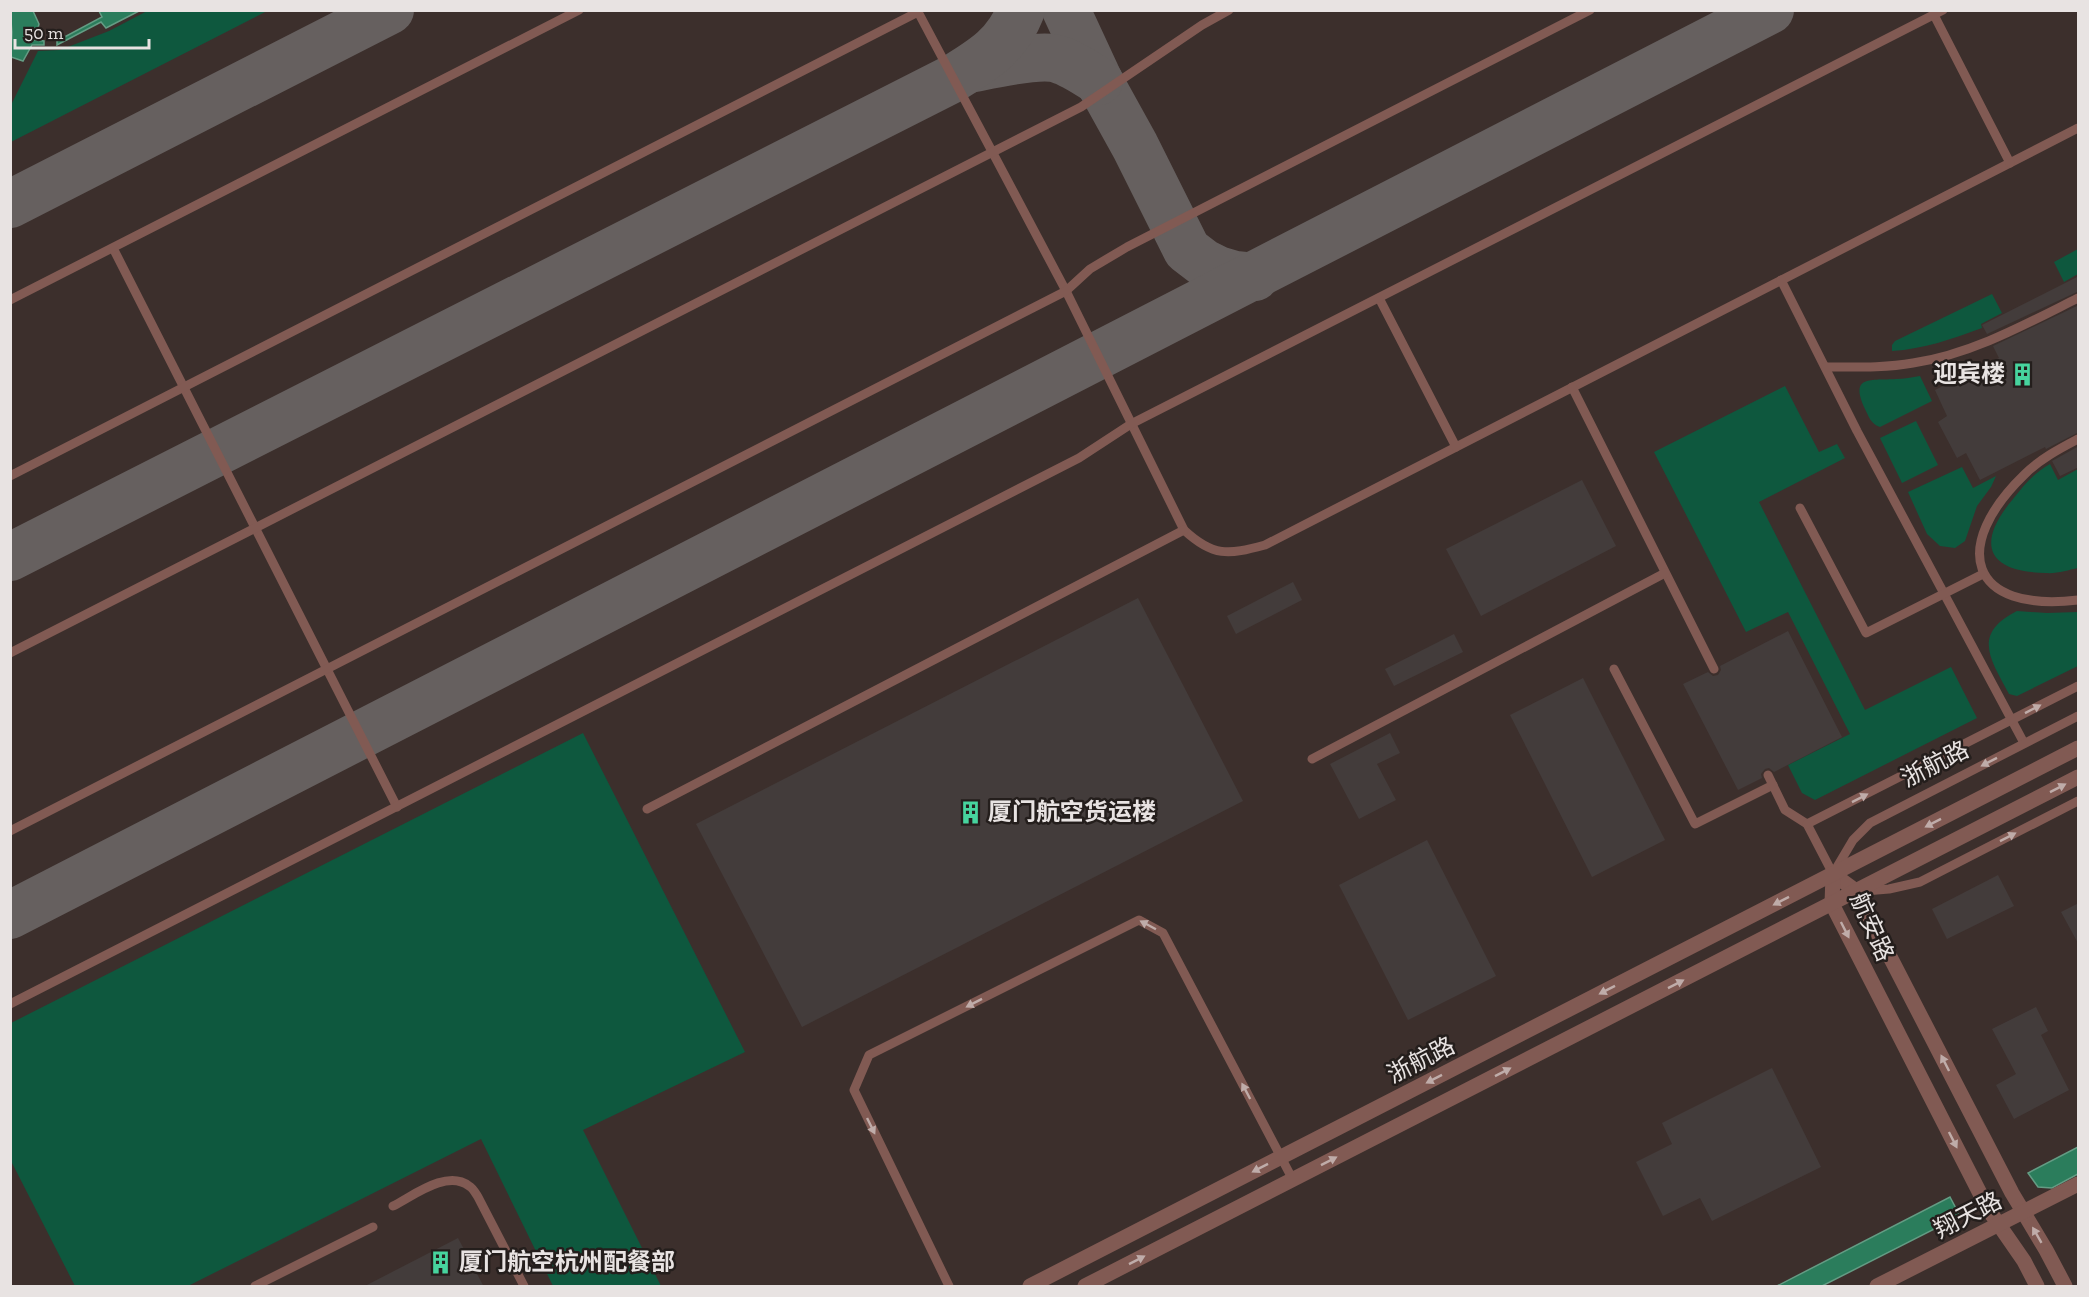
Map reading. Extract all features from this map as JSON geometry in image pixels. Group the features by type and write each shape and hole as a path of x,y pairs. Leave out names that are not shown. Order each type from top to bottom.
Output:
{"street":[{"name":"浙航路","path":"1030,1287 2079,748"},
{"name":"浙航路","path":"1085,1287 2079,777"},
{"name":"航安路","path":"1833,874 1856,891 2012,1193 2065,1287"},
{"name":"航安路","path":"1833,874 1832,904 1988,1209 2024,1261 2037,1287"},
{"name":"翔天路","path":"1877,1287 2079,1184"}],"lane":[{"path":"10,300 579,10"},
{"path":"10,653 1081,107 1202,25 1229,10"},
{"path":"10,831 1066,291 1090,269 1127,247 1590,10"},
{"path":"10,476 918,11 1066,291 1184,530 1199,544 1221,552 1243,551 1265,545 2079,128"},
{"path":"10,1004 1079,458 1131,424 1938,13 2010,163"},
{"path":"113,248 398,807"},
{"path":"1781,280 1857,431 2024,743"},
{"path":"1379,298 1456,447"},
{"path":"1826,367 1870,367 1914,363 1969,349 1996,339 2079,298"},
{"path":"1572,387 1714,669"},
{"path":"2079,440 2051,453 2026,472 1995,508 1982,534 1978,553 1983,574 1995,589 2015,598 2054,603 2079,600"},
{"path":"1800,508 1866,633 1983,574"},
{"path":"647,809 1184,530"},
{"path":"1312,759 1665,573"},
{"path":"1614,669 1695,824 1773,785"},
{"path":"1808,824 2079,686"},
{"name":"浙航路","path":"1833,874 1853,840 1870,823 2079,716"},
{"path":"1767,775 1785,810 1808,824 1833,874"},
{"name":"浙航路","path":"1856,891 1888,889 1920,882 2079,801"},
{"path":"950,1287 854,1090 869,1055 1139,921 1163,933 1293,1180"},
{"path":"393,1206 440,1182 456,1180 470,1186 478,1197 524,1287"},
{"path":"255,1287 373,1227"}],"shaded area":[{"path":"149,10 267,11 11,142 11,105 38,51 60,50 109,31"},
{"path":"10,11 2078,11 2078,1286 11,1286"},
{"path":"10,11 33,11 39,24 35,40 44,41 44,45 32,45 23,61 11,57"},
{"path":"99,11 139,11 106,28 101,22 57,45 57,41 102,17"},
{"path":"2078,249 2078,274 2064,282 2054,262"},
{"path":"1992,294 2002,313 1981,324 1982,328 1927,346 1892,351 1895,341"},
{"path":"1920,376 1932,401 1880,427 1872,422 1861,398 1861,385 1871,380"},
{"path":"1785,386 1819,452 1837,444 1845,458 1759,502 1865,710 1951,667 1977,718 1815,800 1802,793 1788,765 1850,734 1788,612 1746,632 1654,452"},
{"path":"1916,421 1938,465 1902,483 1880,438"},
{"path":"2050,464 2058,480 2078,469 2078,568 2050,573 2011,567 2000,561 1993,552 1991,542 1994,529 2001,515 2021,489 2034,475"},
{"path":"1962,467 1973,488 1996,476 1977,506 1965,541 1955,548 1940,546 1927,534 1908,492"},
{"path":"2017,611 2078,612 2078,666 2017,696 2009,694 1991,659 1989,648 1994,629"},
{"path":"583,733 745,1052 583,1130 661,1286 553,1286 481,1139 188,1286 75,1286 11,1161 11,1023"},
{"path":"2078,1147 2078,1174 2052,1188 2038,1187 2028,1173"},
{"path":"1950,1197 1960,1216 1822,1286 1777,1286"}],"building":[{"path":"2079,276 2079,291 1987,334 1982,325"},
{"name":"迎宾楼","path":"2079,305 2079,432 1980,480 1966,453 1957,458 1938,422 1947,416 1935,390 1999,358 1993,346"},
{"path":"2079,446 2079,467 2060,476 2052,461"},
{"path":"1582,480 1616,546 1481,616 1446,549"},
{"path":"1293,582 1302,600 1236,634 1227,616"},
{"name":"厦门航空货运楼","path":"1138,598 1243,801 802,1027 696,824"},
{"path":"1788,631 1842,737 1774,772 1769,768 1765,769 1761,774 1762,778 1738,790 1683,684 1708,672 1713,676 1718,675 1721,670 1720,666"},
{"path":"1454,634 1463,652 1394,686 1385,669"},
{"path":"1583,678 1665,840 1592,877 1510,715"},
{"path":"1390,733 1400,753 1377,764 1396,800 1359,819 1330,764"},
{"path":"1427,840 1496,976 1408,1020 1339,885"},
{"path":"1998,875 2014,906 1947,939 1932,909"},
{"path":"2079,903 2079,945 2061,912"},
{"path":"2036,1007 2048,1031 2041,1035 2069,1090 2014,1119 1996,1085 2016,1074 1992,1029"},
{"path":"1772,1068 1821,1167 1712,1221 1700,1198 1663,1216 1636,1162 1672,1144 1662,1123"},
{"name":"厦门航空杭州配餐部","path":"458,1238 484,1287 363,1287"}],"taxiway":[{"path":"10,204 390,10"},
{"path":"10,557 952,79 993,51 1009,33 1021,10"},
{"path":"1066,10 1099,81 1135,146 1187,250 1218,270 1255,277"},
{"path":"10,915 1770,10"},
{"path":"969,69 1045,57 1071,64 1099,81"}],"place":[{"name":"迎宾楼","path":"2023,374"},
{"name":"厦门航空货运楼","path":"970,812"},
{"name":"厦门航空杭州配餐部","path":"441,1262"}]}
